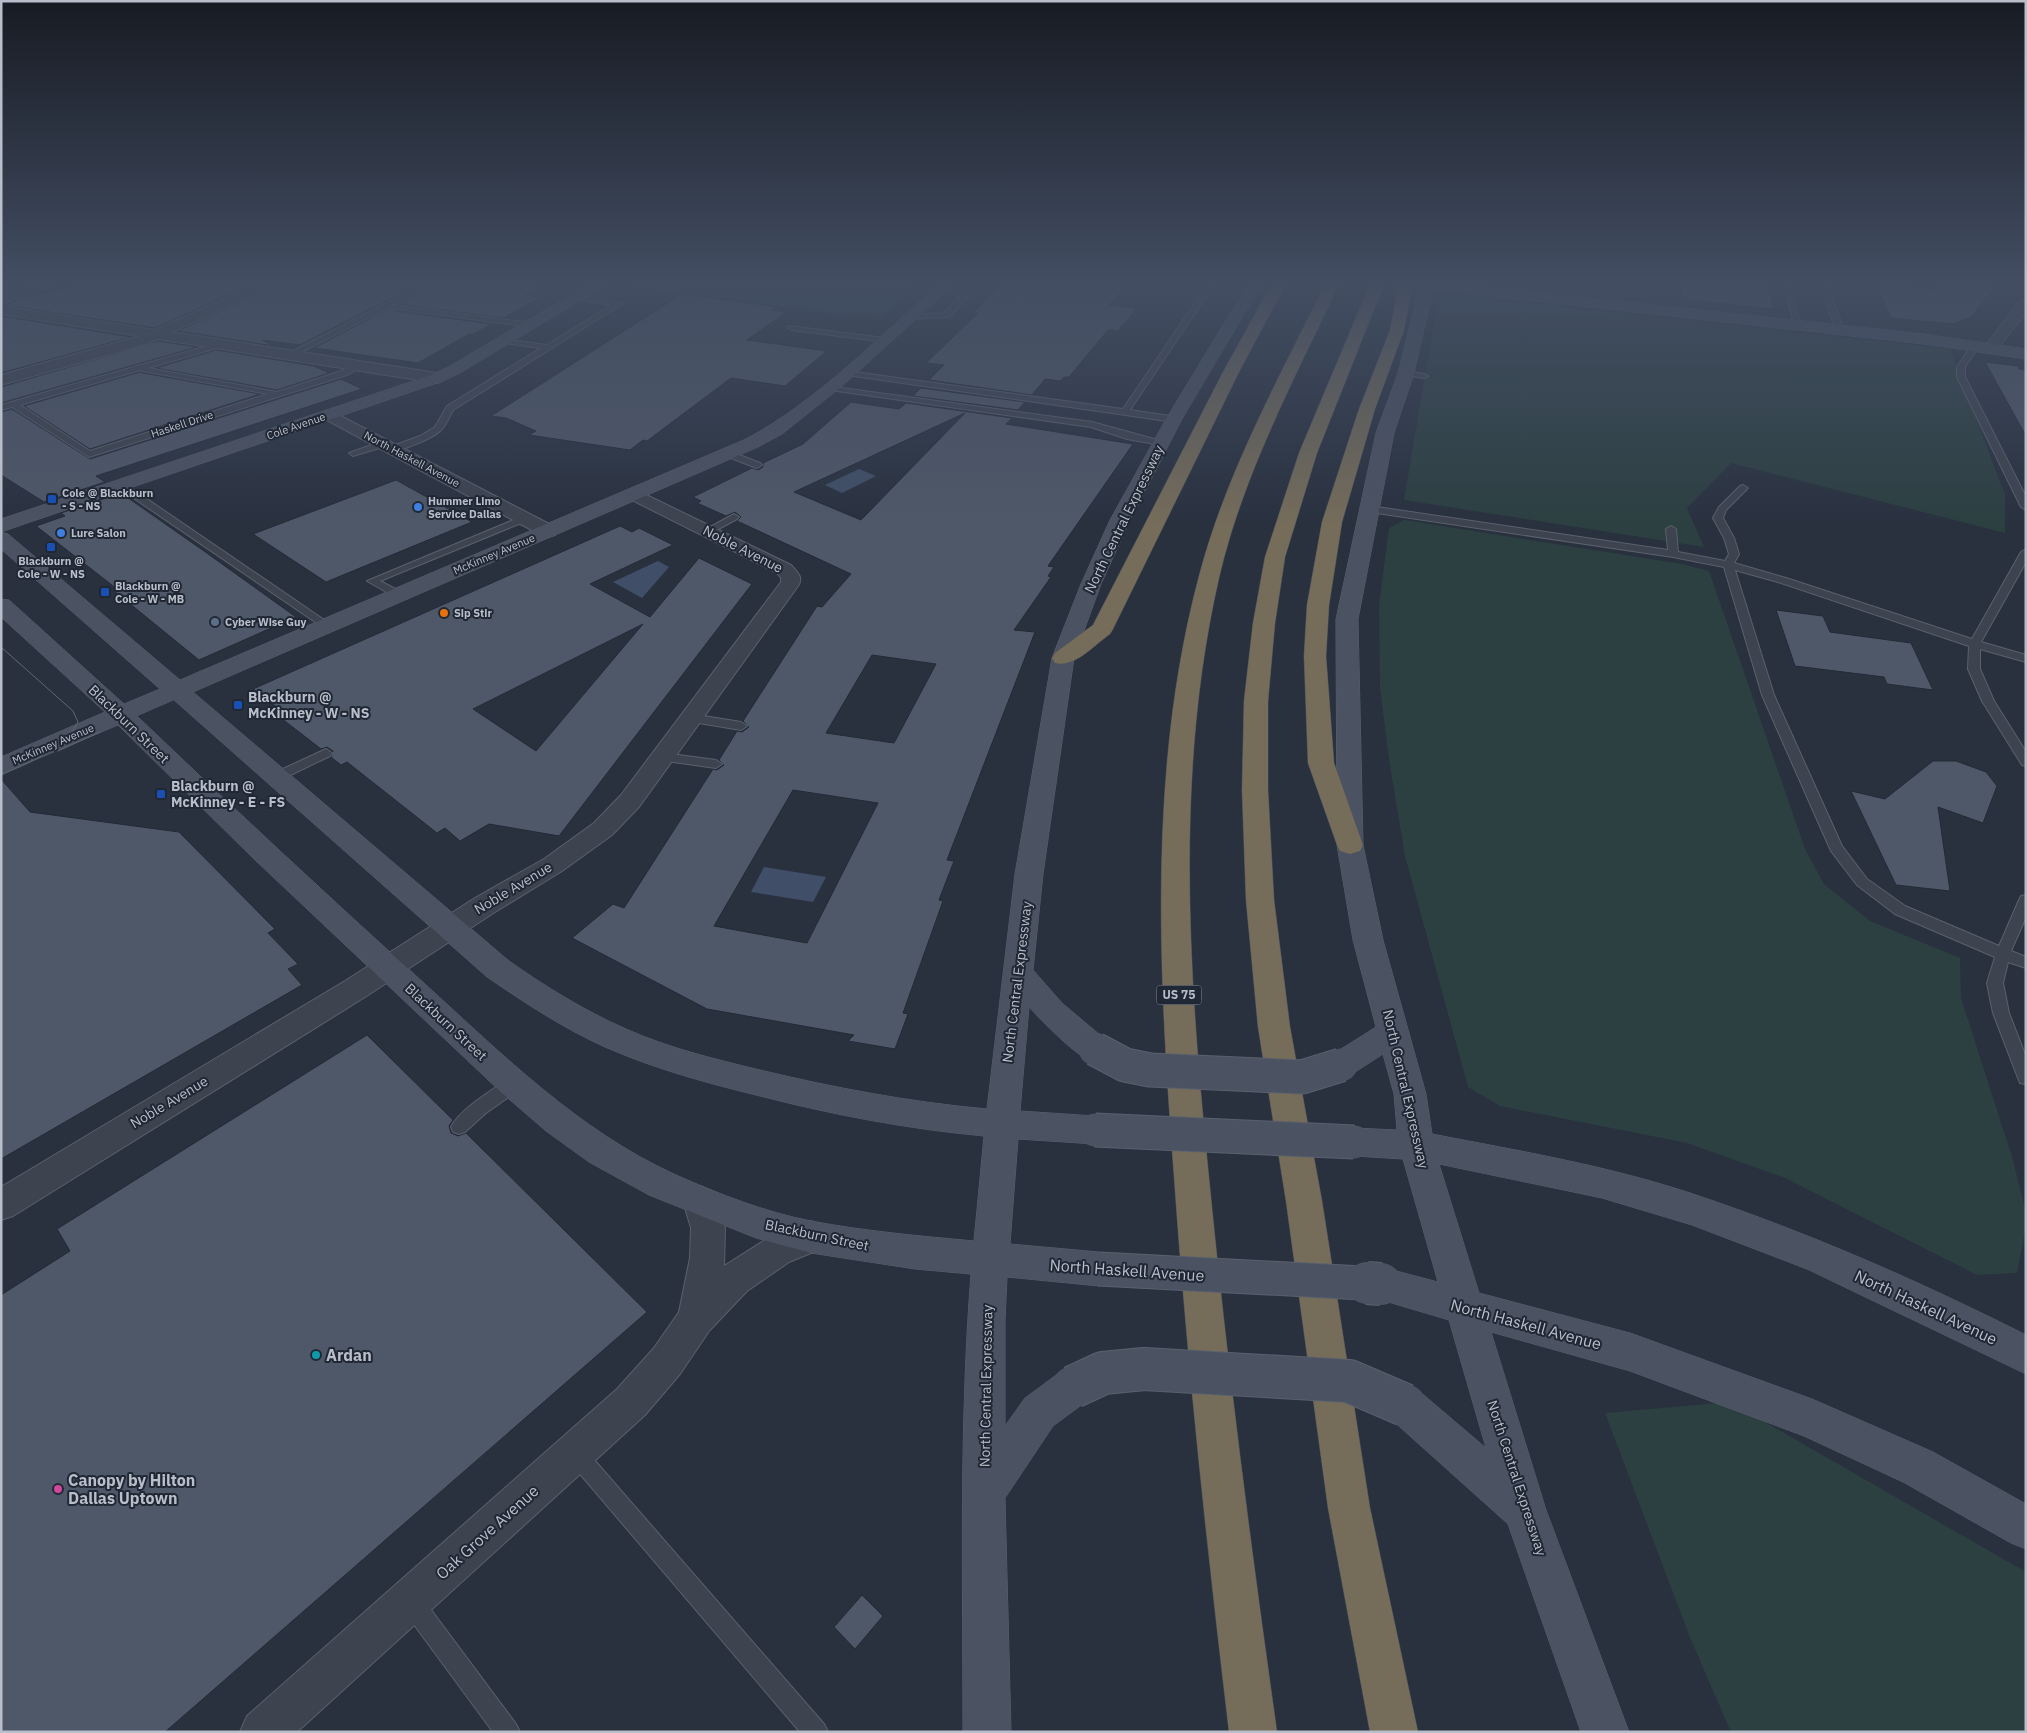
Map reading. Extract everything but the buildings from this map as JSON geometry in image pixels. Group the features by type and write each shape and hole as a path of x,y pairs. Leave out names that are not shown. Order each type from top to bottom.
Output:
{"highway":[{"path":"1063,658 1102,629 1236,363"},
{"name":"US 75","path":"1253,1732 1222,1493 1189,1163 1180,1026 1177,942 1178,818 1188,685 1200,618 1217,547 1230,507 1247,465 1294,363"},
{"path":"1345,363 1290,502 1275,557 1264,623 1256,701 1255,790 1260,900 1274,1027 1304,1201 1349,1508 1394,1732"},
{"path":"1350,845 1321,763 1315,656 1318,605 1332,522 1367,408 1384,363"}],"street":[{"path":"1,380 62,363"},
{"path":"339,363 437,378"},
{"name":"Cole Avenue","path":"1,526 437,378 466,363"},
{"name":"McKinney Avenue","path":"1,766 729,454 776,430 859,363"},
{"name":"North Central Expressway","path":"987,1732 984,1492 986,1321 990,1260 1006,1077 1033,845 1063,658 1090,584 1120,520 1161,442 1208,363"},
{"name":"North Central Expressway","path":"1417,363 1415,375 1385,433 1347,619 1350,845 1368,940 1410,1094 1416,1145 1525,1510 1604,1732"},
{"name":"North Haskell Avenue","path":"329,415 548,531"},
{"name":"Noble Avenue","path":"1,1205 347,994 450,927 553,865 591,838 630,801 791,582 791,577 784,569 634,494"},
{"path":"1,538 498,969 529,991 570,1015 633,1046 725,1075 841,1103 1002,1125"},
{"name":"Blackburn Street","path":"1,605 121,714 387,968 514,1084 558,1121 601,1152 662,1184 700,1201 756,1222 811,1237 868,1246 990,1260"},
{"path":"1018,973 1051,1011 1096,1049 1125,1065 1150,1070 1302,1077 1341,1065 1394,1031"},
{"name":"North Haskell Avenue","path":"1002,1125 1416,1145 1602,1183 1695,1210 1820,1257 2026,1355"},
{"name":"Oak Grove Avenue","path":"696,1319 708,1258 708,1228 700,1201"},
{"name":"Oak Grove Avenue","path":"263,1732 631,1402 667,1361 696,1319 734,1279 777,1251 811,1237"},
{"name":"North Haskell Avenue","path":"990,1260 1099,1269 1381,1284 1630,1352 1812,1419 1918,1467 2026,1528"},
{"path":"984,1492 1039,1412 1072,1387 1103,1373 1153,1370 1349,1381 1405,1405 1525,1510"}],"lane":[{"path":"1,408 160,363"},
{"path":"354,453 430,434 438,429 450,408 522,363"},
{"path":"1125,412 1158,363"},
{"path":"1965,363 1961,367 1961,378 2026,507"},
{"name":"Haskell Drive","path":"14,405 89,454 359,366"},
{"path":"140,369 277,394"},
{"path":"847,373 1174,419"},
{"path":"830,388 1092,425 1127,436 1161,442"},
{"path":"910,410 920,401"},
{"path":"729,454 757,465"},
{"path":"122,486 328,626"},
{"path":"1743,488 1722,509 1718,518 1734,554 1728,565 1768,695 1836,848 1862,882 1900,910 2026,963"},
{"path":"1370,509 1673,554 1728,565 1782,580 2026,660"},
{"path":"708,531 734,517"},
{"path":"399,595 372,581 523,518"},
{"path":"1671,529 1673,554"},
{"path":"2026,552 1975,644 1974,669 1988,701 2026,762"},
{"path":"691,718 740,726"},
{"path":"276,777 326,753"},
{"path":"663,757 716,764"},
{"path":"2026,900 2003,954 1995,983 2001,1013 2026,1078"},
{"path":"459,1127 480,1108 514,1084"},
{"path":"575,1453 816,1732"},
{"path":"410,1600 508,1732"}],"shaded area":[{"path":"1427,363 1955,363 2005,495 2005,533 1731,463 1687,508 1704,547 1404,500"},
{"path":"1404,520 1682,564 1709,571 1805,849 1824,884 1870,921 1960,958 1961,998 2013,1160 2026,1213 2026,1226 2017,1273 1977,1275 1785,1178 1687,1143 1500,1106 1468,1087 1405,856 1390,766 1380,688 1379,605 1389,528"},
{"path":"1730,1402 2026,1572 2026,1732 1731,1732 1691,1640 1605,1413"}],"water":[{"path":"859,469 876,476 842,493 825,485"},
{"path":"658,561 669,567 642,598 613,582"},
{"path":"764,867 826,877 813,902 751,892"}],"tram line":[{"path":"1,647 73,711 78,722 72,732 55,748 1,775"},
{"path":"58,751 100,732"}],"place":[{"name":"Cole @ Blackburn - S - NS","path":"52,499"},
{"name":"Hummer Limo Service Dallas","path":"418,507"},
{"name":"Lure Salon","path":"61,533"},
{"name":"Blackburn @ Cole - W - NS","path":"51,547"},
{"name":"Blackburn @ Cole - W - MB","path":"105,592"},
{"name":"Sip Stir","path":"444,613"},
{"name":"Cyber Wise Guy","path":"215,622"},
{"name":"Blackburn @ McKinney - W - NS","path":"238,705"},
{"name":"Blackburn @ McKinney - E - FS","path":"161,794"},
{"name":"Ardan","path":"316,1355"},
{"name":"Canopy by Hilton Dallas Uptown","path":"58,1489"}]}
